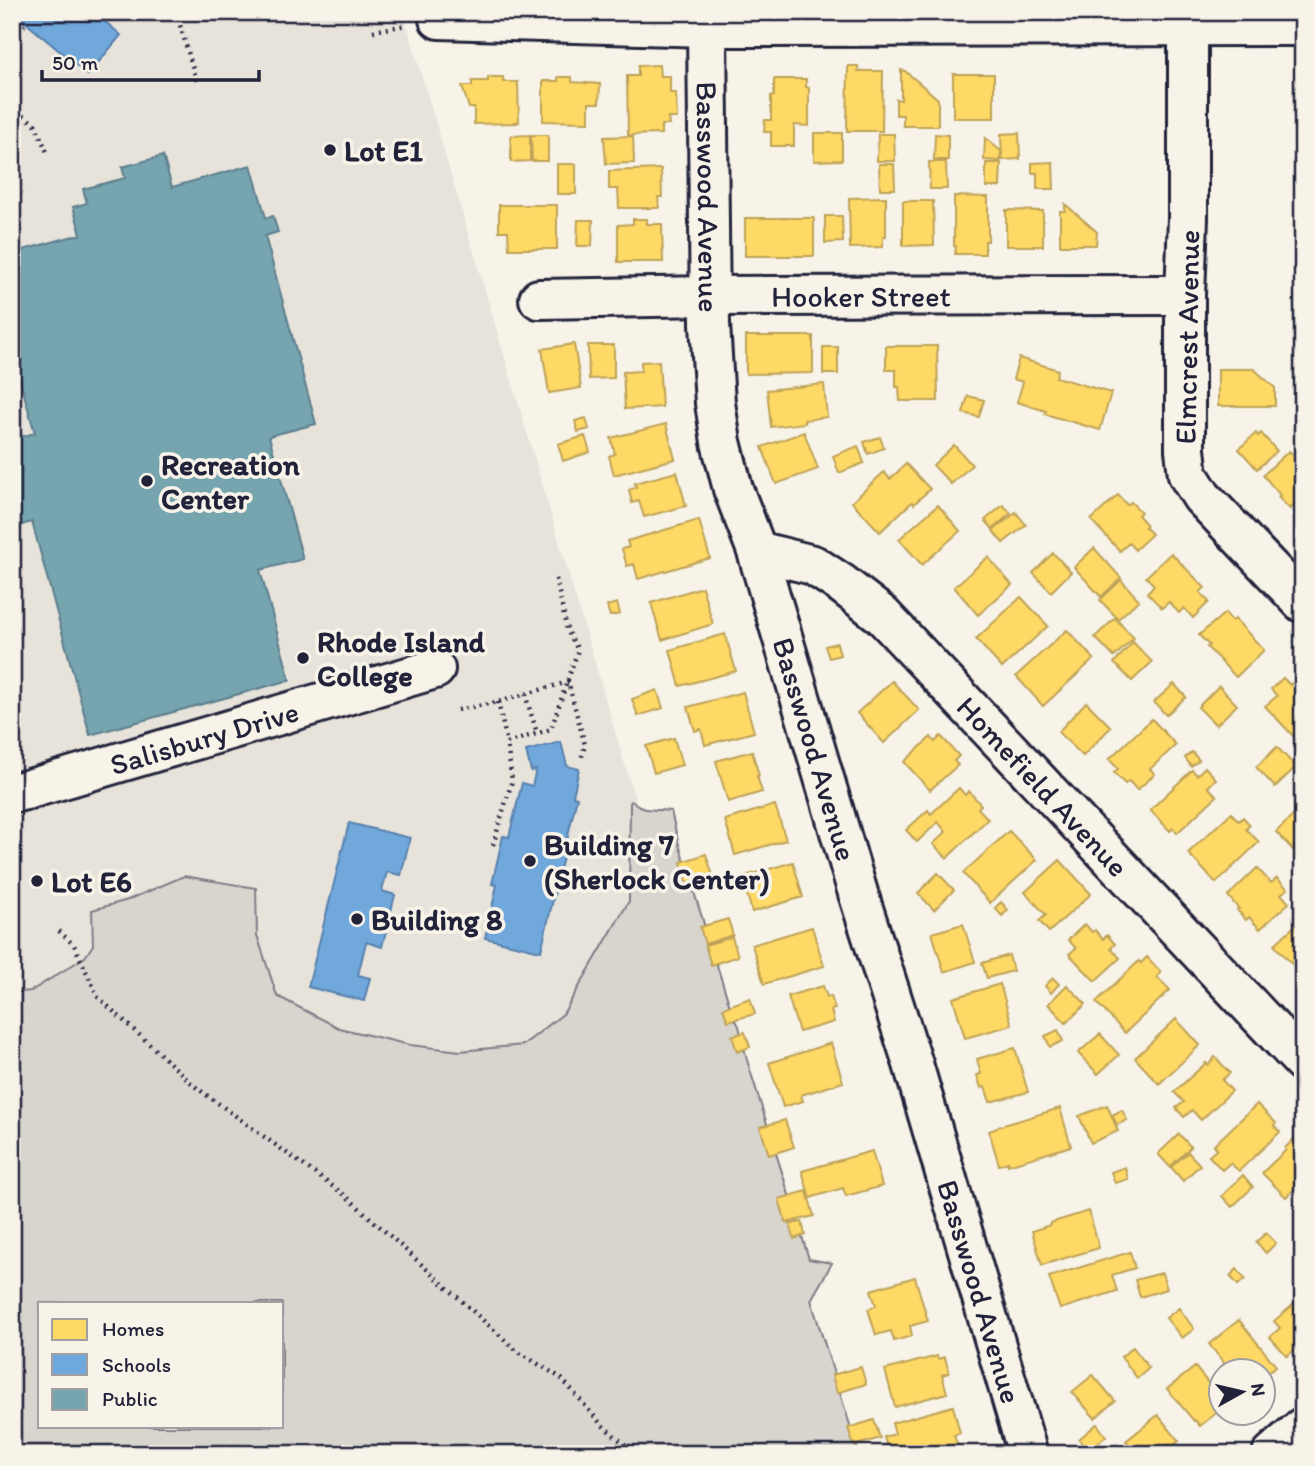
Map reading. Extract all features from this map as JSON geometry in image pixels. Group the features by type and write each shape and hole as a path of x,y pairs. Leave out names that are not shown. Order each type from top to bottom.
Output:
{"street":[{"path":"439,19 707,27 779,19 1303,26"},
{"name":"Elmcrest Avenue","path":"1188,26 1188,218 1185,295 1185,450 1188,475 1202,497 1303,603"},
{"name":"Basswood Avenue","path":"707,27 710,296 715,403 721,442 733,489 757,551 858,893 913,1064 1028,1454"},
{"name":"Hooker Street","path":"539,299 1185,295"},
{"name":"Homefield Avenue","path":"757,551 813,565 882,615 1303,1062"},
{"name":"Salisbury Drive","path":"12,793 435,669"},
{"path":"1272,1454 1303,1427"}],"path":[{"path":"176,12 198,85"},
{"path":"12,33 26,25"},
{"path":"12,107 35,124 47,152"},
{"path":"507,743 551,729 578,650 567,630 555,574"},
{"path":"458,710 498,702 568,682"},
{"path":"568,682 584,745 581,760"},
{"path":"525,694 537,733"},
{"path":"493,845 512,781 498,702"},
{"path":"59,930 74,945 98,997 197,1088 346,1196 517,1351 562,1378 602,1425 636,1454"}],"shaded area":[{"name":"Rhode Island College","path":"12,12 403,12 828,1454 12,1454"},
{"path":"631,801 645,809 671,811 678,841 732,1013 739,1026 747,1060 809,1259 832,1263 811,1300 859,1454 12,1454 12,993 31,991 85,957 93,945 92,910 128,900 184,876 256,888 257,935 277,996 339,1028 410,1045 460,1051 523,1045 563,1014 629,901"}],"building: Homes":[{"path":"659,65 660,76 670,76 670,93 676,93 677,118 668,118 669,125 661,125 661,134 628,135 627,76 638,76 638,66"},
{"path":"848,66 858,66 858,71 883,71 882,131 847,131"},
{"path":"901,70 938,99 938,126 903,126 903,115 896,115 896,99 901,100"},
{"path":"953,74 994,74 994,118 953,118"},
{"path":"488,77 503,77 503,82 518,82 519,122 474,124 474,108 469,108 462,86 472,86 472,81 488,81"},
{"path":"558,77 572,77 572,82 600,84 599,103 589,103 589,122 543,121 543,81 558,81"},
{"path":"774,79 806,79 806,87 809,88 809,126 794,125 794,146 771,146 771,132 764,132 765,120 771,120"},
{"path":"814,133 842,133 842,160 814,161"},
{"path":"1019,133 1020,159 1002,160 1001,134"},
{"path":"878,134 894,134 895,161 877,161"},
{"path":"935,134 948,135 948,160 934,160"},
{"path":"530,135 530,161 511,162 511,136"},
{"path":"531,135 548,135 548,161 532,161"},
{"path":"633,136 634,163 606,164 604,137"},
{"path":"985,138 1001,151 1000,161 984,160"},
{"path":"929,162 946,162 947,189 930,189"},
{"path":"1053,162 1054,189 1037,189 1037,173 1032,173 1032,163"},
{"path":"986,163 1001,163 1000,187 986,187"},
{"path":"557,164 576,164 576,194 557,194"},
{"path":"879,164 894,164 895,189 880,189"},
{"path":"661,169 662,197 658,197 659,208 619,208 618,189 609,189 609,171"},
{"path":"954,196 988,197 988,241 985,241 985,254 955,254"},
{"path":"886,197 886,237 883,237 883,247 850,248 849,198"},
{"path":"903,201 933,201 934,245 903,246"},
{"path":"1065,204 1097,232 1096,245 1060,245 1060,211 1065,211"},
{"path":"499,205 557,205 557,249 509,249 508,231 499,231"},
{"path":"1006,210 1043,211 1043,246 1006,246"},
{"path":"825,216 842,216 843,242 825,243"},
{"path":"745,218 814,218 814,256 745,256"},
{"path":"633,219 647,219 647,224 662,224 663,262 618,262 618,225 633,224"},
{"path":"578,220 593,220 592,246 577,246"},
{"path":"746,336 813,336 813,373 746,374"},
{"path":"574,344 581,388 549,393 542,349"},
{"path":"588,345 614,345 614,378 589,379"},
{"path":"886,346 937,346 938,401 900,401 899,387 896,387 896,370 886,370"},
{"path":"823,347 838,347 838,374 823,374"},
{"path":"1019,358 1058,370 1056,377 1111,393 1100,430 1045,414 1046,411 1017,402 1023,382 1013,379"},
{"path":"659,361 662,407 625,409 623,372 641,371 641,362"},
{"path":"1218,369 1254,369 1275,388 1275,406 1218,406"},
{"path":"824,384 827,417 771,427 767,390"},
{"path":"968,396 984,400 979,417 963,413"},
{"path":"586,418 589,429 578,432 575,421"},
{"path":"666,424 675,459 614,475 609,456 615,454 611,438"},
{"path":"804,432 818,469 776,484 762,447"},
{"path":"1256,433 1258,436 1261,433 1277,451 1257,469 1239,449"},
{"path":"585,436 590,452 563,461 558,444"},
{"path":"880,437 884,448 868,454 864,442"},
{"path":"954,445 972,465 951,484 933,465"},
{"path":"858,446 864,463 839,473 833,456"},
{"path":"1289,451 1303,465 1303,497 1290,509 1263,475"},
{"path":"906,464 930,489 880,532 852,502 884,472 890,479"},
{"path":"677,472 686,506 644,517 639,501 632,503 629,490 636,487 635,483"},
{"path":"1118,495 1127,505 1131,502 1141,512 1138,515 1152,534 1135,550 1129,543 1120,551 1091,520"},
{"path":"938,505 960,531 922,565 899,539"},
{"path":"1003,505 1011,513 993,529 985,520"},
{"path":"1016,512 1026,525 1003,543 993,531"},
{"path":"699,520 710,558 638,579 634,564 627,566 622,549 629,547 627,541"},
{"path":"1094,548 1121,578 1101,597 1074,567"},
{"path":"1053,553 1071,572 1051,592 1033,573"},
{"path":"1171,553 1205,588 1200,592 1209,602 1193,618 1184,608 1179,613 1169,602 1162,608 1147,593 1154,585 1146,577"},
{"path":"988,557 1012,585 978,615 954,587"},
{"path":"1121,580 1139,600 1118,619 1100,600"},
{"path":"702,587 713,624 662,640 651,603"},
{"path":"1021,597 1048,626 1002,668 976,639"},
{"path":"617,603 620,614 610,616 607,606"},
{"path":"1225,613 1232,621 1235,619 1264,650 1236,677 1199,635"},
{"path":"1115,618 1134,638 1114,657 1095,637"},
{"path":"1067,630 1094,659 1043,706 1016,676"},
{"path":"725,634 736,671 680,686 670,650"},
{"path":"1133,642 1152,662 1132,681 1114,663"},
{"path":"837,643 840,655 829,658 825,646"},
{"path":"1283,678 1290,685 1294,681 1303,691 1303,733 1296,739 1265,706 1277,696 1271,689"},
{"path":"892,681 919,710 884,743 857,713"},
{"path":"1174,684 1186,697 1166,715 1154,702"},
{"path":"1219,686 1237,705 1216,725 1198,707"},
{"path":"657,690 663,708 638,716 632,699"},
{"path":"743,692 754,732 705,745 701,729 695,731 688,707"},
{"path":"1086,702 1111,727 1083,756 1058,732"},
{"path":"1152,719 1176,745 1150,769 1155,774 1137,790 1129,781 1125,784 1114,773 1118,769 1109,759"},
{"path":"941,736 959,756 954,761 958,765 930,790 904,762 931,737 935,742"},
{"path":"674,738 682,765 654,773 646,746"},
{"path":"1277,747 1296,767 1275,787 1256,767"},
{"path":"752,751 762,792 728,802 716,761"},
{"path":"1192,752 1199,760 1191,766 1185,758"},
{"path":"1205,767 1216,779 1208,787 1217,796 1177,833 1173,828 1170,831 1150,810 1192,770 1197,775"},
{"path":"959,788 965,795 969,791 988,819 947,858 933,844 946,832 938,822 917,842 906,830 928,810 931,814"},
{"path":"775,805 786,840 735,855 725,820"},
{"path":"1297,812 1303,818 1303,847 1296,853 1276,832"},
{"path":"1231,813 1239,821 1243,817 1250,825 1246,829 1259,842 1216,883 1188,853"},
{"path":"1009,831 1037,860 990,903 963,873"},
{"path":"706,854 714,879 688,887 681,862"},
{"path":"1060,860 1091,894 1049,932 1039,921 1046,915 1025,892"},
{"path":"793,862 803,897 752,912 742,877"},
{"path":"1257,868 1271,883 1277,878 1288,889 1281,894 1289,903 1260,929 1249,917 1246,920 1228,896"},
{"path":"938,873 954,890 934,910 918,893"},
{"path":"1001,902 1008,910 1002,916 995,908"},
{"path":"1303,918 1303,976 1274,945"},
{"path":"728,919 733,935 705,944 700,927"},
{"path":"963,924 975,962 944,972 932,933"},
{"path":"1085,924 1103,939 1107,935 1115,944 1111,948 1120,958 1095,981 1069,954 1076,948 1068,940"},
{"path":"812,927 824,966 764,984 752,945"},
{"path":"732,937 738,956 711,965 705,945"},
{"path":"1009,955 1013,971 987,978 982,963"},
{"path":"1147,957 1161,972 1157,977 1170,990 1125,1033 1096,1002 1139,961 1141,963"},
{"path":"1053,978 1059,984 1051,993 1045,986"},
{"path":"1000,984 1012,1025 965,1038 953,998"},
{"path":"1067,985 1086,1004 1066,1023 1048,1004"},
{"path":"823,986 827,997 831,996 835,1009 831,1010 834,1022 799,1032 788,996"},
{"path":"750,998 755,1014 728,1021 723,1008"},
{"path":"1176,1019 1200,1045 1159,1084 1135,1058"},
{"path":"1058,1030 1063,1041 1050,1047 1045,1036"},
{"path":"745,1032 750,1047 737,1052 732,1036"},
{"path":"1100,1034 1119,1055 1098,1074 1078,1053"},
{"path":"831,1043 843,1082 801,1095 803,1101 783,1107 769,1063"},
{"path":"1015,1048 1028,1092 990,1102 977,1075 981,1074 977,1059"},
{"path":"1215,1057 1230,1073 1222,1080 1232,1091 1201,1120 1192,1110 1184,1117 1176,1108 1184,1102 1174,1092"},
{"path":"1257,1104 1276,1123 1274,1125 1280,1132 1239,1171 1230,1163 1222,1170 1209,1156 1217,1149 1214,1145"},
{"path":"1107,1105 1118,1131 1091,1143 1079,1116"},
{"path":"1060,1108 1071,1146 1008,1165 1008,1162 999,1165 989,1131"},
{"path":"1122,1110 1127,1120 1117,1125 1112,1115"},
{"path":"785,1120 794,1147 769,1155 760,1127"},
{"path":"1179,1134 1191,1147 1170,1167 1158,1154"},
{"path":"1296,1137 1303,1144 1303,1181 1286,1197 1262,1173"},
{"path":"872,1151 882,1186 846,1196 843,1188 810,1198 802,1171"},
{"path":"1188,1152 1200,1165 1183,1181 1171,1167"},
{"path":"1125,1167 1128,1179 1115,1183 1111,1172"},
{"path":"1243,1175 1253,1187 1232,1207 1222,1196"},
{"path":"807,1191 814,1216 786,1223 779,1199"},
{"path":"1089,1211 1099,1248 1042,1265 1032,1231"},
{"path":"802,1222 805,1235 794,1239 790,1224"},
{"path":"1266,1233 1276,1243 1266,1253 1256,1242"},
{"path":"1130,1252 1135,1268 1112,1275 1117,1291 1060,1309 1049,1277"},
{"path":"1237,1269 1245,1279 1238,1285 1230,1276"},
{"path":"1162,1273 1167,1289 1140,1297 1135,1280"},
{"path":"915,1277 928,1321 910,1326 912,1336 894,1341 891,1331 876,1335 868,1309 876,1306 871,1290"},
{"path":"1301,1298 1303,1340 1287,1356 1270,1337 1280,1328 1274,1321"},
{"path":"1179,1308 1194,1329 1182,1338 1166,1318"},
{"path":"1239,1320 1270,1358 1220,1358 1209,1344"},
{"path":"1133,1347 1149,1368 1137,1378 1121,1357"},
{"path":"937,1356 938,1359 945,1357 949,1373 942,1375 947,1393 895,1407 885,1370"},
{"path":"861,1367 866,1384 837,1393 832,1375"},
{"path":"1195,1367 1206,1380 1206,1421 1200,1426 1167,1389"},
{"path":"1093,1375 1115,1401 1095,1418 1072,1392"},
{"path":"953,1406 960,1433 954,1435 957,1444 923,1454 889,1454 884,1437 895,1434 892,1423"},
{"path":"1158,1415 1179,1441 1163,1454 1136,1454 1126,1441"},
{"path":"874,1420 880,1438 854,1446 848,1428"},
{"path":"1097,1424 1106,1436 1088,1451 1079,1439"},
{"path":"1100,1444 1108,1454 1088,1454"}],"building: Schools":[{"path":"13,12 94,12 121,35 88,75"},
{"name":"Building 7 (Sherlock Center)","path":"561,742 567,766 579,769 573,796 577,797 541,951 485,938 497,885 492,884 503,836 509,837 522,783 532,786 536,770 531,771 526,751"},
{"name":"Building 8","path":"349,823 410,838 401,875 387,872 382,891 395,895 382,947 366,942 358,975 370,978 364,1001 308,987"}],"building: Public":[{"name":"Recreation Center","path":"163,156 172,187 251,165 266,218 273,216 278,232 265,236 316,424 269,436 303,559 260,570 290,680 90,735 32,522 12,528 12,439 35,433 12,352 12,253 81,234 73,207 87,203 83,189 125,178 122,167"}],"place":[{"name":"Lot E1","path":"330,150"},
{"name":"Recreation Center","path":"147,481"},
{"name":"Rhode Island College","path":"303,658"},
{"name":"Building 7 (Sherlock Center)","path":"530,861"},
{"name":"Lot E6","path":"37,881"},
{"name":"Building 8","path":"357,919"}]}
